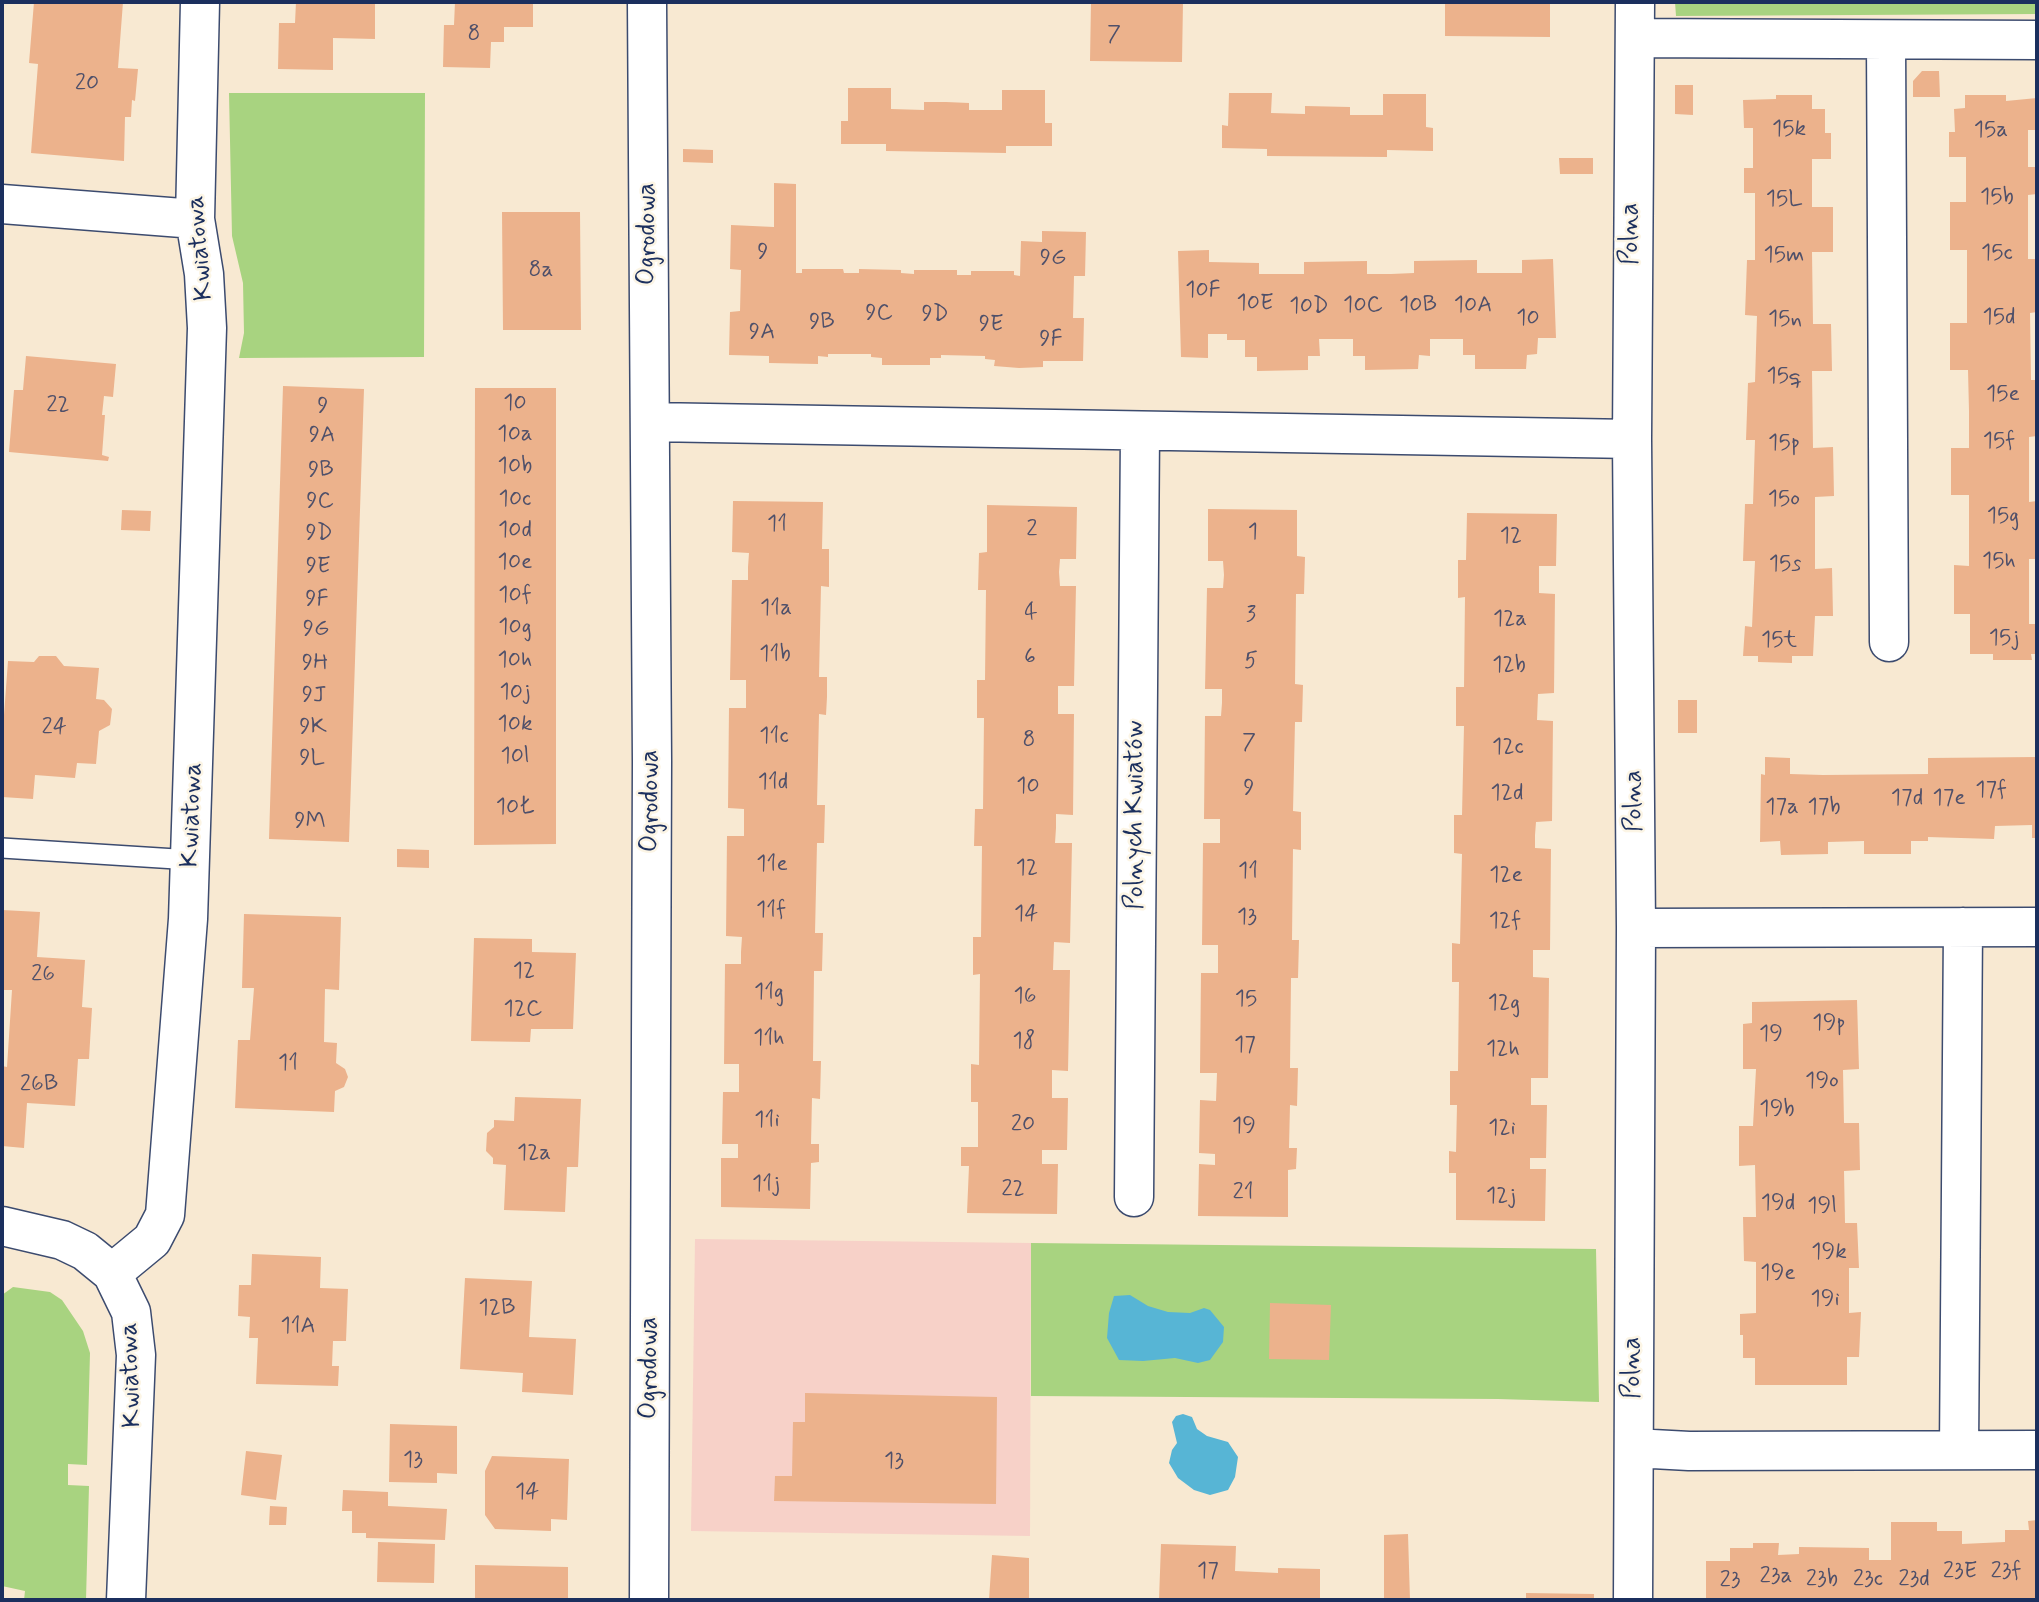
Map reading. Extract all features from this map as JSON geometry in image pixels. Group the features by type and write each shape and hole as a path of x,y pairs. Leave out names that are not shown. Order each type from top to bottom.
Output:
{"street":[{"name":"Kwiatowa","path":"126,1600 136,1355 131,1312 112,1273 152,1240 165,1215 192,860 207,328 204,274 195,219 200,2"},
{"name":"Ogrodowa","path":"647,2 652,1020 649,1600"},
{"path":"1635,20 1886,41 2037,40"},
{"name":"Polna","path":"1633,1600 1636,928 1632,184 1635,20"},
{"path":"1886,41 1889,642"},
{"path":"2,204 195,219"},
{"path":"651,422 1632,439"},
{"name":"Polnych Kwiatów","path":"1134,1198 1140,432"},
{"path":"1959,1450 1963,927"},
{"path":"1636,928 2037,927"},
{"path":"2,1226 62,1240 85,1251 112,1273"},
{"path":"1634,1448 1689,1451 2037,1450"}],"lane":[{"path":"2,848 192,860"}],"shaded area":[{"path":"695,1239 1031,1243 1030,1536 691,1531"}],"green space":[{"path":"1675,2 2037,2 2037,14 1676,16"},
{"path":"229,93 425,93 424,357 239,358 244,333 243,283 232,236"},
{"path":"1031,1243 1596,1249 1599,1402 1031,1396"},
{"path":"13,1287 50,1292 62,1300 83,1331 90,1353 87,1465 68,1464 68,1485 89,1486 86,1600 24,1600 25,1591 2,1586 2,1295"}],"water":[{"path":"1130,1295 1148,1306 1168,1312 1190,1313 1204,1308 1210,1310 1224,1327 1223,1342 1210,1360 1198,1363 1175,1358 1119,1360 1107,1338 1109,1313 1114,1296"},
{"path":"1183,1414 1192,1417 1197,1429 1207,1436 1228,1442 1238,1457 1235,1477 1228,1490 1210,1495 1194,1490 1178,1478 1169,1463 1177,1443 1172,1422 1176,1416"}],"building":[{"path":"34,2 123,2 118,68 138,69 131,117 125,117 124,161 31,153 38,64 29,63"},
{"path":"296,2 375,2 375,39 333,38 333,70 278,69 279,23 295,23"},
{"path":"455,2 533,2 533,27 504,27 504,42 491,42 490,68 443,67 444,25 454,25"},
{"path":"1091,2 1183,2 1182,62 1090,61"},
{"path":"1445,2 1550,2 1550,37 1445,36"},
{"path":"1922,71 1939,71 1940,97 1913,97 1913,81"},
{"path":"1675,85 1693,85 1693,115 1675,114"},
{"path":"848,88 891,88 891,109 924,110 924,102 946,102 969,103 969,110 1002,110 1002,90 1045,90 1045,123 1052,123 1052,146 1006,146 1006,153 886,151 886,144 841,144 841,121 848,121"},
{"path":"1229,93 1272,93 1271,113 1305,114 1305,106 1350,107 1350,115 1383,115 1383,94 1426,94 1426,127 1433,128 1433,151 1387,150 1387,157 1267,156 1267,149 1222,148 1222,125 1228,126"},
{"path":"1776,95 1812,95 1812,109 1825,109 1825,133 1831,133 1831,159 1812,159 1812,207 1833,207 1833,252 1812,252 1813,324 1831,324 1832,371 1812,371 1813,448 1833,447 1834,496 1815,497 1815,569 1832,568 1833,616 1815,616 1813,656 1792,656 1792,663 1758,662 1758,656 1743,656 1745,626 1752,627 1755,561 1743,561 1745,504 1753,504 1755,440 1746,440 1748,383 1755,382 1757,316 1745,315 1747,260 1755,260 1755,193 1744,193 1744,168 1753,168 1753,128 1744,128 1743,100 1776,99"},
{"path":"1965,95 2006,95 2006,101 2037,98 2037,130 2028,130 2028,167 2037,167 2037,194 2028,195 2028,259 2037,259 2037,312 2030,313 2031,380 2037,380 2037,436 2029,437 2029,502 2037,501 2037,559 2029,559 2029,624 2037,624 2037,654 2031,654 2032,660 1993,660 1993,654 1970,654 1970,614 1954,614 1954,565 1969,566 1969,495 1951,495 1951,448 1969,448 1969,411 1968,370 1950,370 1950,323 1967,323 1967,250 1950,250 1950,202 1966,202 1966,157 1949,157 1949,132 1955,132 1954,109 1965,108"},
{"path":"683,149 713,150 713,163 683,162"},
{"path":"1559,158 1593,158 1593,174 1560,174"},
{"path":"774,183 796,184 796,273 802,273 802,269 843,269 844,273 859,273 859,269 901,270 901,273 914,274 914,270 957,270 957,275 971,275 971,271 1014,271 1014,275 1020,276 1021,241 1042,242 1042,231 1086,232 1085,276 1074,276 1073,318 1084,318 1083,361 1043,361 1043,367 1019,368 994,366 995,360 985,359 985,356 941,355 941,358 930,358 930,365 882,365 882,358 871,357 871,354 828,354 828,357 818,356 818,364 769,363 769,356 729,355 730,312 740,311 741,270 730,269 731,225 774,227"},
{"path":"502,212 580,212 581,330 503,330"},
{"path":"1209,250 1209,262 1259,263 1259,274 1304,274 1304,262 1367,261 1367,274 1391,274 1414,273 1414,261 1477,260 1477,273 1522,273 1522,260 1553,259 1556,338 1538,338 1537,354 1527,355 1526,369 1475,369 1475,355 1463,355 1463,339 1430,339 1430,356 1419,355 1418,369 1365,370 1365,356 1353,356 1353,339 1319,339 1320,356 1308,356 1308,370 1257,371 1257,357 1245,357 1245,340 1227,340 1227,334 1208,334 1208,358 1181,357 1178,251"},
{"path":"26,356 116,364 113,397 104,396 102,415 105,415 102,455 109,457 108,461 9,452 14,390 23,390"},
{"path":"283,386 364,389 349,842 269,839"},
{"path":"475,388 556,388 556,844 474,845"},
{"path":"733,501 823,502 822,549 829,549 829,587 821,586 819,677 827,677 826,715 819,714 817,805 825,805 824,843 817,843 815,933 823,933 822,971 814,971 813,1061 821,1061 820,1099 812,1098 811,1144 819,1144 819,1162 811,1163 810,1209 721,1207 721,1158 738,1158 738,1144 722,1144 723,1092 739,1092 739,1064 724,1064 725,964 741,964 742,937 726,936 727,836 744,836 744,809 728,808 729,708 746,708 746,680 730,680 732,580 748,580 749,553 732,552"},
{"path":"987,505 1077,507 1076,559 1060,559 1059,572 1060,586 1076,586 1074,686 1058,686 1058,714 1074,714 1073,815 1056,814 1055,843 1072,843 1070,943 1054,942 1053,970 1070,970 1068,1071 1052,1070 1052,1098 1068,1098 1067,1150 1042,1150 1042,1164 1058,1164 1057,1214 967,1213 969,1166 961,1166 961,1147 978,1147 978,1102 971,1102 971,1064 979,1065 980,974 973,975 973,937 981,937 982,846 974,846 975,809 983,809 984,718 977,718 977,680 985,680 986,590 978,590 979,553 987,552"},
{"path":"1208,509 1297,510 1297,556 1305,557 1304,594 1296,594 1295,684 1303,685 1302,722 1295,722 1293,811 1301,812 1301,850 1293,849 1292,940 1299,940 1298,978 1291,978 1290,1068 1298,1068 1297,1106 1290,1105 1289,1148 1297,1148 1296,1169 1288,1170 1288,1217 1198,1216 1199,1164 1215,1165 1215,1154 1199,1153 1200,1100 1216,1101 1217,1073 1200,1073 1201,973 1218,973 1218,945 1202,945 1203,843 1220,843 1220,819 1204,819 1205,716 1221,716 1222,703 1222,689 1205,689 1207,588 1223,588 1224,575 1223,561 1208,561"},
{"path":"122,510 151,511 150,531 121,530"},
{"path":"1467,513 1557,514 1556,566 1539,566 1539,593 1555,594 1554,693 1538,694 1537,720 1553,721 1552,821 1536,822 1535,835 1535,848 1551,849 1550,950 1533,950 1533,977 1549,978 1548,1078 1531,1078 1531,1105 1547,1105 1546,1158 1530,1158 1530,1169 1546,1169 1545,1221 1456,1220 1456,1173 1449,1173 1449,1151 1456,1152 1457,1105 1450,1105 1450,1071 1458,1071 1459,982 1452,982 1452,943 1460,944 1462,854 1454,853 1454,815 1462,815 1464,726 1456,726 1456,687 1464,687 1465,597 1458,598 1458,560 1466,560"},
{"path":"39,656 56,656 64,666 99,668 96,699 104,700 112,709 110,725 99,731 96,764 77,763 75,778 35,775 33,799 2,797 2,742 8,661 34,662"},
{"path":"1678,700 1697,700 1697,733 1678,733"},
{"path":"1765,757 1790,758 1790,774 1823,775 1928,774 1928,758 2037,757 2037,838 2032,838 2032,825 1995,826 1994,839 1928,837 1928,841 1911,841 1911,854 1864,854 1864,841 1828,842 1828,854 1781,855 1780,841 1760,842 1761,774 1765,775"},
{"path":"397,849 429,850 429,868 397,867"},
{"path":"2,910 40,912 37,957 85,960 82,1007 92,1008 89,1059 78,1059 75,1106 27,1103 24,1148 2,1146 2,1066 7,1067 12,990 2,990"},
{"path":"244,914 341,917 339,990 325,989 324,1042 337,1043 336,1063 345,1069 348,1077 344,1087 335,1091 334,1112 235,1108 238,1040 250,1040 254,988 242,988"},
{"path":"474,938 532,939 532,952 576,953 573,1029 531,1029 530,1042 471,1041"},
{"path":"1857,1000 1859,1069 1843,1070 1844,1123 1859,1123 1860,1170 1844,1171 1845,1223 1857,1223 1859,1268 1849,1268 1849,1313 1861,1312 1859,1357 1847,1357 1847,1385 1755,1385 1755,1358 1743,1358 1743,1335 1740,1335 1740,1314 1756,1313 1756,1262 1744,1261 1743,1217 1756,1217 1755,1165 1739,1166 1739,1126 1753,1126 1756,1069 1743,1069 1743,1024 1752,1023 1752,1002"},
{"path":"515,1097 581,1099 578,1167 567,1167 565,1212 504,1210 506,1165 493,1164 493,1158 486,1151 487,1133 494,1127 494,1120 514,1121"},
{"path":"252,1254 321,1257 320,1288 348,1289 346,1341 333,1341 332,1366 339,1366 338,1386 256,1384 258,1338 249,1338 250,1317 238,1316 239,1285 251,1285"},
{"path":"465,1278 532,1281 529,1337 576,1339 573,1395 522,1392 523,1373 460,1369"},
{"path":"1270,1303 1331,1305 1329,1360 1269,1359"},
{"path":"805,1393 997,1397 996,1504 774,1501 775,1476 792,1476 793,1422 805,1422"},
{"path":"390,1424 457,1426 457,1474 437,1473 437,1483 389,1482"},
{"path":"246,1451 282,1455 276,1500 241,1495"},
{"path":"492,1456 569,1459 567,1520 551,1519 551,1531 495,1529 485,1515 485,1471"},
{"path":"343,1490 388,1492 388,1506 447,1509 445,1540 366,1538 366,1533 352,1533 352,1511 342,1511"},
{"path":"270,1506 287,1507 286,1525 269,1525"},
{"path":"2037,1520 2037,1600 1706,1600 1706,1561 1730,1561 1730,1548 1753,1548 1753,1543 1779,1543 1778,1555 1799,1554 1799,1547 1869,1548 1869,1560 1891,1560 1891,1522 1937,1522 1937,1531 1962,1531 1962,1544 2005,1542 2005,1530 2029,1530 2028,1521"},
{"path":"1408,1534 1410,1600 1384,1600 1384,1535"},
{"path":"378,1542 435,1544 434,1583 377,1582"},
{"path":"1161,1544 1236,1546 1235,1571 1278,1573 1278,1568 1320,1569 1320,1600 1159,1600"},
{"path":"992,1555 1029,1558 1029,1600 989,1600"},
{"path":"475,1565 568,1567 568,1600 475,1600"},
{"path":"1526,1593 1594,1594 1594,1600 1526,1600"}]}
